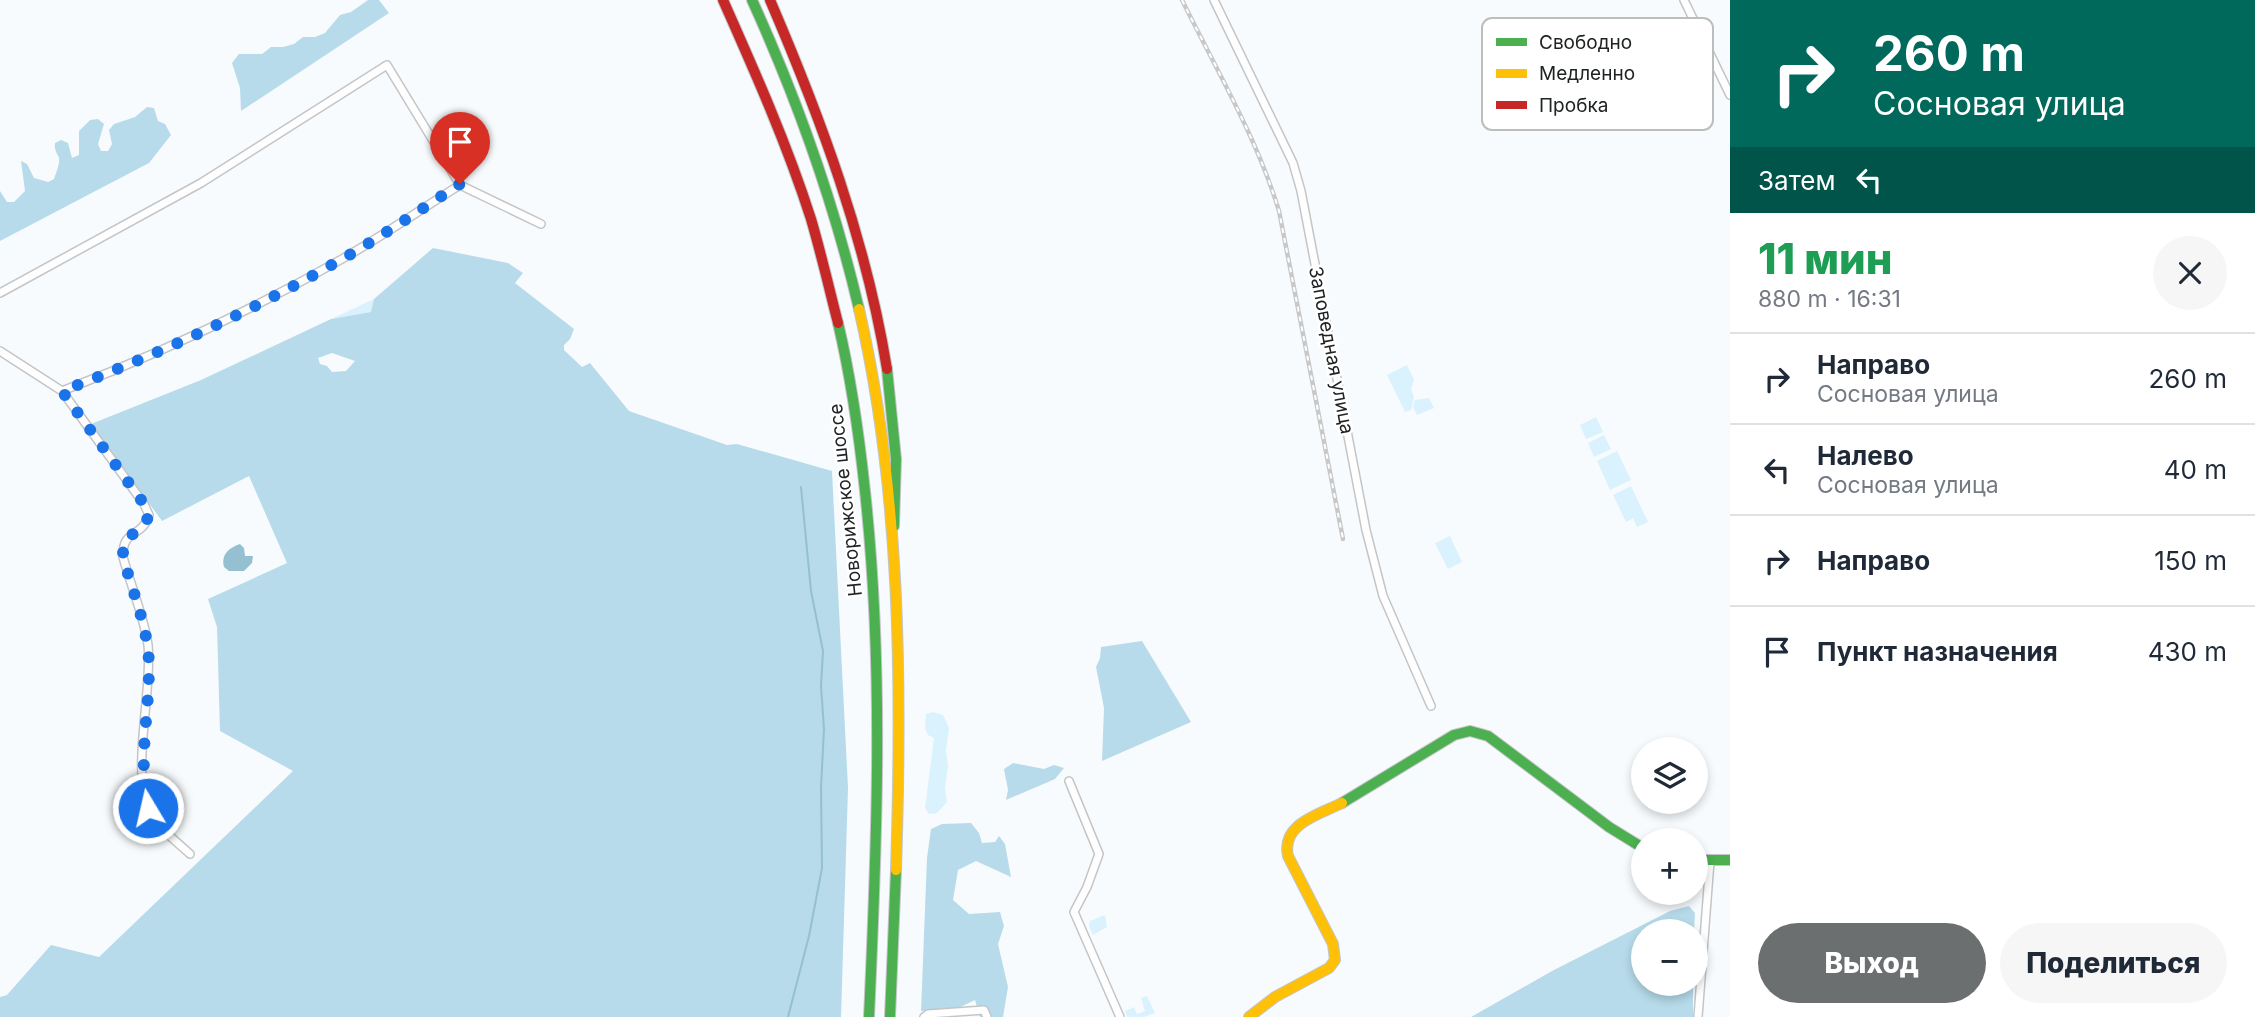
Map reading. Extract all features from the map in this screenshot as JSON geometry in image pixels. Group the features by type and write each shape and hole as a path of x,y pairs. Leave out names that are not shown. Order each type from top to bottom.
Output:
{"main road":[{"name":"Новорижское шоссе","path":"723,0 771,107 814,230 833,300 856,424 868,530 877,707 869,1017"},
{"name":"Новорижское шоссе","path":"752,0 802,116 857,299 871,365 883,446 892,544 898,724 898,819 890,1017"},
{"path":"770,0 831,146 875,301 887,375 895,451 897,486 892,544"},
{"path":"1249,1017 1275,998 1329,968 1335,960 1333,944 1289,856 1287,849 1290,833 1294,828 1366,790 1454,735 1470,730 1488,736 1631,842"},
{"path":"1710,861 1730,860"}],"street":[{"name":"Заповедная улица","path":"1214,0 1293,163 1301,191 1383,596 1432,706"},
{"path":"1684,0 1693,18"},
{"path":"1713,60 1730,95"},
{"path":"0,293 201,184 387,65 460,184 541,224"},
{"path":"62,391 190,339 267,300 344,258 460,184"},
{"path":"0,351 62,391 149,514 142,528 125,539 122,545 123,557 148,643 142,781 148,808 157,823 190,854"},
{"path":"1069,781 1099,854 1074,912 1120,1017"},
{"path":"1698,1017 1710,861"},
{"path":"924,1017 928,1014 984,1010 987,1017"}],"shaded area":[{"path":"368,0 379,0 389,13 241,111 240,88 232,63 239,54 262,54 271,47 283,47 294,44 303,37 315,37 325,33 340,15 351,12"},
{"path":"147,107 154,108 158,121 165,124 171,135 149,163 0,241 0,191 7,202 14,202 25,191 21,161 27,164 34,178 48,182 54,179 59,163 55,143 61,140 68,143 72,158 79,155 79,131 90,120 98,119 104,124 98,144 101,151 108,151 112,144 109,130 114,124 135,117"},
{"path":"433,248 508,263 523,273 515,283 574,329 564,345 564,350 582,367 590,363 629,411 727,445 737,444 832,471 848,788 841,1017 0,1017 0,997 7,995 51,945 99,957 293,771 220,731 217,627 208,599 287,563 249,476 162,521 91,424 201,380 331,319 371,312 374,299","holes":["332,353 355,361 346,371 332,372 327,366 320,364 318,358"]},
{"path":"374,299 372,312 331,319"},
{"path":"1407,365 1414,380 1411,389 1414,397 1411,410 1405,412 1387,375"},
{"path":"1429,398 1434,408 1417,415 1413,407 1415,400"},
{"path":"1596,417 1603,432 1586,439 1580,425"},
{"path":"1604,435 1611,449 1594,457 1588,443"},
{"path":"1617,451 1631,480 1610,490 1597,461"},
{"path":"1631,486 1648,522 1637,527 1633,518 1626,522 1613,495"},
{"path":"1450,536 1462,562 1448,569 1435,543"},
{"path":"240,544 244,548 245,556 253,556 252,563 244,571 229,571 224,567 225,555"},
{"path":"1142,641 1191,722 1102,761 1104,708 1096,667 1101,647"},
{"path":"933,712 943,715 949,728 946,750 947,802 937,813 929,814 925,808 934,738 928,735 925,728 926,714"},
{"path":"1013,763 1044,769 1054,765 1064,768 1055,779 1006,800 1008,790 1004,769"},
{"path":"971,823 979,833 982,843 995,842 999,836 1005,844 1011,877 976,861 958,870 953,900 969,914 1000,912 1004,926 998,944 1008,987 1003,1017 980,1017 975,1000 954,1010 921,1011 927,858 931,829 942,824"},
{"path":"1689,906 1695,913 1695,919 1654,919"},
{"path":"1105,915 1107,927 1093,935 1090,921"},
{"path":"1631,931 1631,996 1693,996 1693,1017 1471,1017"},
{"path":"1147,996 1155,1013 1144,1017 1127,1017 1125,1011 1134,1007 1137,1014 1145,1011 1141,998"}],"waterway":[{"path":"788,1017 809,936 822,868 823,651 811,591 801,487"}],"railway":[{"path":"1182,0 1248,130 1279,211 1343,539"}],"traffic: fast":[{"path":"752,0 813,152 859,309"},
{"path":"838,323 860,448 875,622 876,820 869,1017"},
{"path":"887,369 896,459 894,526"},
{"path":"1342,803 1454,735 1470,731 1488,736 1631,841"},
{"path":"1708,860 1730,860"},
{"path":"890,1017 896,870"}],"traffic: slow":[{"path":"859,309 883,447 896,588 899,729 896,870"},
{"path":"1249,1017 1275,997 1329,968 1335,960 1333,944 1288,856 1287,845 1290,836 1303,822 1342,803"}],"traffic: jam":[{"path":"723,0 770,108 802,191 838,323"},
{"path":"770,0 840,181 867,274 887,369"}],"route":[{"path":"148,808 142,781 148,643 123,557 122,545 125,539 142,528 149,514 62,391 190,339 267,300 344,258 460,184"}]}
